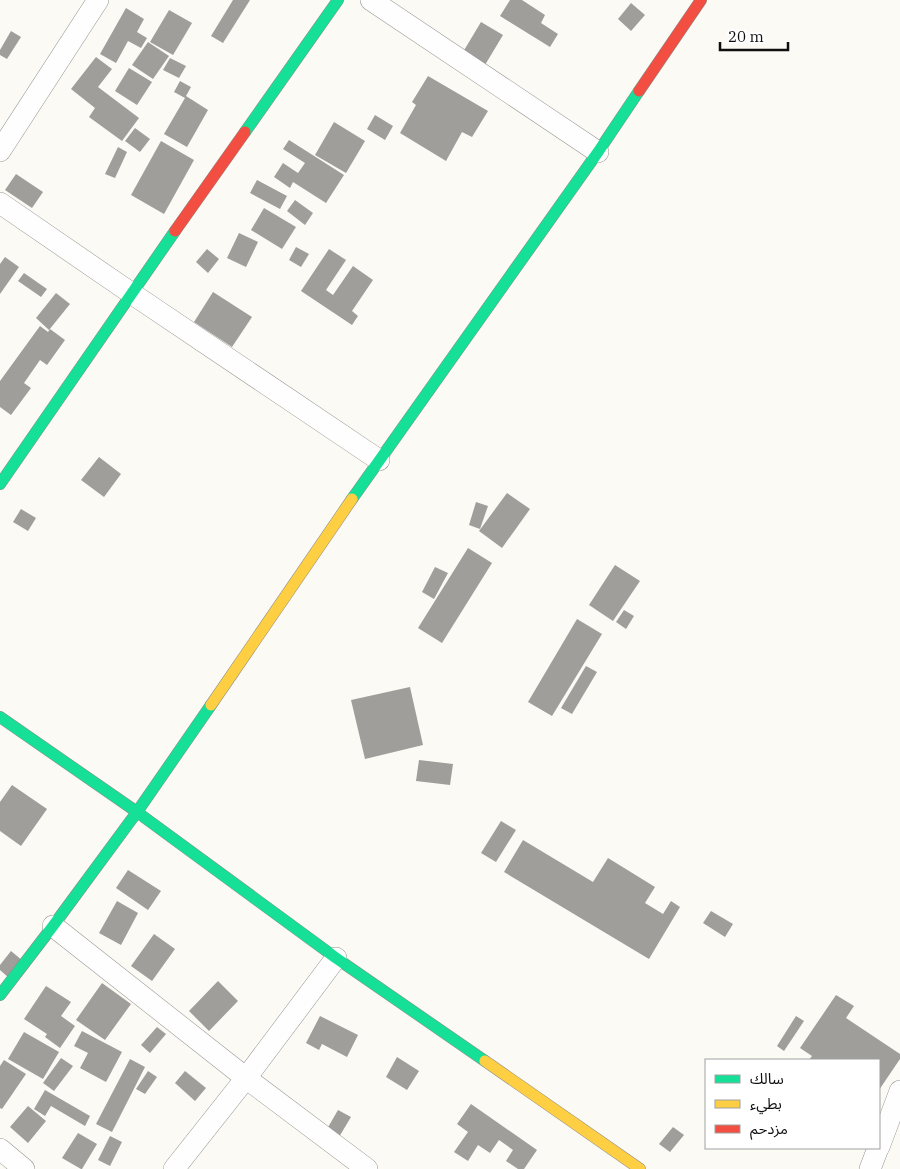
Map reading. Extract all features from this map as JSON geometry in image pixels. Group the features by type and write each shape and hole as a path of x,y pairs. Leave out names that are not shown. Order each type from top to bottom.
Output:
{"street":[{"path":"0,151 98,0"},
{"path":"0,484 130,293 338,0"},
{"path":"371,0 598,152"},
{"path":"0,994 137,812 379,460 598,152 701,0"},
{"path":"0,203 130,293 379,460"},
{"path":"0,717 137,812 336,958 640,1169"},
{"path":"53,926 246,1078 367,1169"},
{"path":"174,1169 246,1078 336,958"},
{"path":"880,1144 900,1091"},
{"path":"0,1149 24,1169"},
{"path":"870,1169 878,1149"}],"building":[{"path":"233,0 250,0 223,43 211,36"},
{"path":"510,0 522,0 545,15 541,23 558,34 550,47 500,16"},
{"path":"631,3 645,15 631,31 618,19"},
{"path":"126,8 144,19 137,32 147,38 141,48 128,41 116,63 100,54"},
{"path":"169,10 192,23 173,55 150,42"},
{"path":"481,22 503,35 485,65 463,52"},
{"path":"11,31 21,37 7,59 0,55 0,50"},
{"path":"148,42 169,56 153,79 132,65"},
{"path":"96,57 112,69 98,87 139,118 122,141 89,117 95,108 71,89"},
{"path":"170,58 186,66 179,78 163,70"},
{"path":"129,68 152,82 137,105 115,91"},
{"path":"428,76 488,111 472,137 462,132 446,161 400,133 416,105 412,102"},
{"path":"180,81 191,87 186,96 208,110 187,147 164,134 185,98 174,92"},
{"path":"375,115 393,126 385,140 367,129"},
{"path":"334,122 365,141 346,173 315,155"},
{"path":"135,128 150,139 140,152 125,141"},
{"path":"289,140 344,175 326,203 293,182 290,188 274,177 283,163 298,173 305,163 283,149"},
{"path":"161,141 194,160 164,214 131,195"},
{"path":"118,147 127,152 115,178 105,174"},
{"path":"16,174 43,192 32,208 5,190"},
{"path":"257,180 287,196 280,209 250,193"},
{"path":"295,200 313,213 305,225 287,211"},
{"path":"264,208 296,227 282,249 251,230"},
{"path":"239,233 258,242 246,267 227,258"},
{"path":"296,247 309,254 301,267 289,260"},
{"path":"207,249 219,259 208,273 196,262"},
{"path":"329,249 346,260 326,290 333,295 353,266 373,280 352,311 358,316 352,325 301,291"},
{"path":"5,257 19,267 0,294 0,264"},
{"path":"24,273 47,289 41,297 18,281"},
{"path":"213,292 252,317 232,347 194,322"},
{"path":"56,293 70,304 49,330 36,318"},
{"path":"40,326 48,332 50,329 65,340 47,365 40,360 24,383 31,388 11,415 0,407 0,381"},
{"path":"99,457 121,474 104,497 81,480"},
{"path":"507,493 530,509 502,548 479,531"},
{"path":"476,502 488,506 480,529 469,525"},
{"path":"21,509 36,518 28,531 13,522"},
{"path":"468,548 492,563 442,643 418,628"},
{"path":"615,565 640,581 613,621 589,605"},
{"path":"435,567 448,573 434,599 422,592"},
{"path":"624,610 634,616 626,629 616,622"},
{"path":"577,619 602,634 552,716 528,702"},
{"path":"586,666 597,672 572,714 561,708"},
{"path":"410,687 423,745 365,759 351,700"},
{"path":"419,760 453,764 450,785 416,781"},
{"path":"12,785 47,809 21,846 0,831 0,802"},
{"path":"501,821 516,830 496,862 481,853"},
{"path":"523,840 593,882 608,858 655,887 645,903 663,914 671,901 680,907 649,959 504,872"},
{"path":"128,870 161,891 148,910 116,888"},
{"path":"117,901 138,913 121,945 99,933"},
{"path":"711,911 733,924 725,937 703,923"},
{"path":"154,934 175,949 152,981 131,966"},
{"path":"11,951 23,961 9,978 0,970 0,965"},
{"path":"218,981 238,1001 209,1031 189,1011"},
{"path":"102,983 131,1004 105,1040 76,1020"},
{"path":"46,986 71,1002 61,1016 75,1026 60,1048 45,1037 47,1034 24,1019"},
{"path":"836,995 854,1006 846,1018 900,1054 900,1059 880,1089 880,1059 810,1059 812,1056 800,1048"},
{"path":"320,1016 358,1035 347,1057 322,1044 319,1050 306,1043"},
{"path":"796,1016 804,1021 784,1051 777,1046"},
{"path":"157,1027 166,1034 150,1053 141,1045"},
{"path":"82,1031 122,1052 106,1082 80,1068 88,1053 74,1046"},
{"path":"24,1032 59,1052 43,1079 8,1059"},
{"path":"397,1057 419,1071 407,1090 386,1077"},
{"path":"61,1058 73,1066 54,1091 43,1083"},
{"path":"130,1059 145,1067 112,1132 96,1124"},
{"path":"4,1060 26,1074 2,1109 0,1108 0,1066"},
{"path":"148,1071 157,1077 145,1094 136,1089"},
{"path":"185,1071 206,1088 195,1101 175,1083"},
{"path":"45,1090 90,1116 85,1126 51,1106 45,1116 34,1109"},
{"path":"471,1104 537,1150 524,1169 518,1169 506,1161 513,1150 499,1140 490,1153 478,1145 468,1161 454,1152 468,1132 457,1124"},
{"path":"28,1106 46,1121 28,1143 10,1127"},
{"path":"338,1110 351,1117 339,1137 327,1129"},
{"path":"673,1127 684,1135 670,1152 659,1144"},
{"path":"78,1133 97,1144 82,1169 62,1158"},
{"path":"110,1136 122,1142 110,1166 98,1160"}],"traffic: fast":[{"path":"245,132 338,0"},
{"path":"352,499 598,152 639,91"},
{"path":"0,484 175,231"},
{"path":"0,995 137,812 211,705"},
{"path":"0,717 137,812 336,958 485,1061"}],"traffic: slow":[{"path":"211,705 352,499"},
{"path":"485,1061 640,1169"}],"traffic: jam":[{"path":"639,91 701,0"},
{"path":"175,231 245,132"}]}
